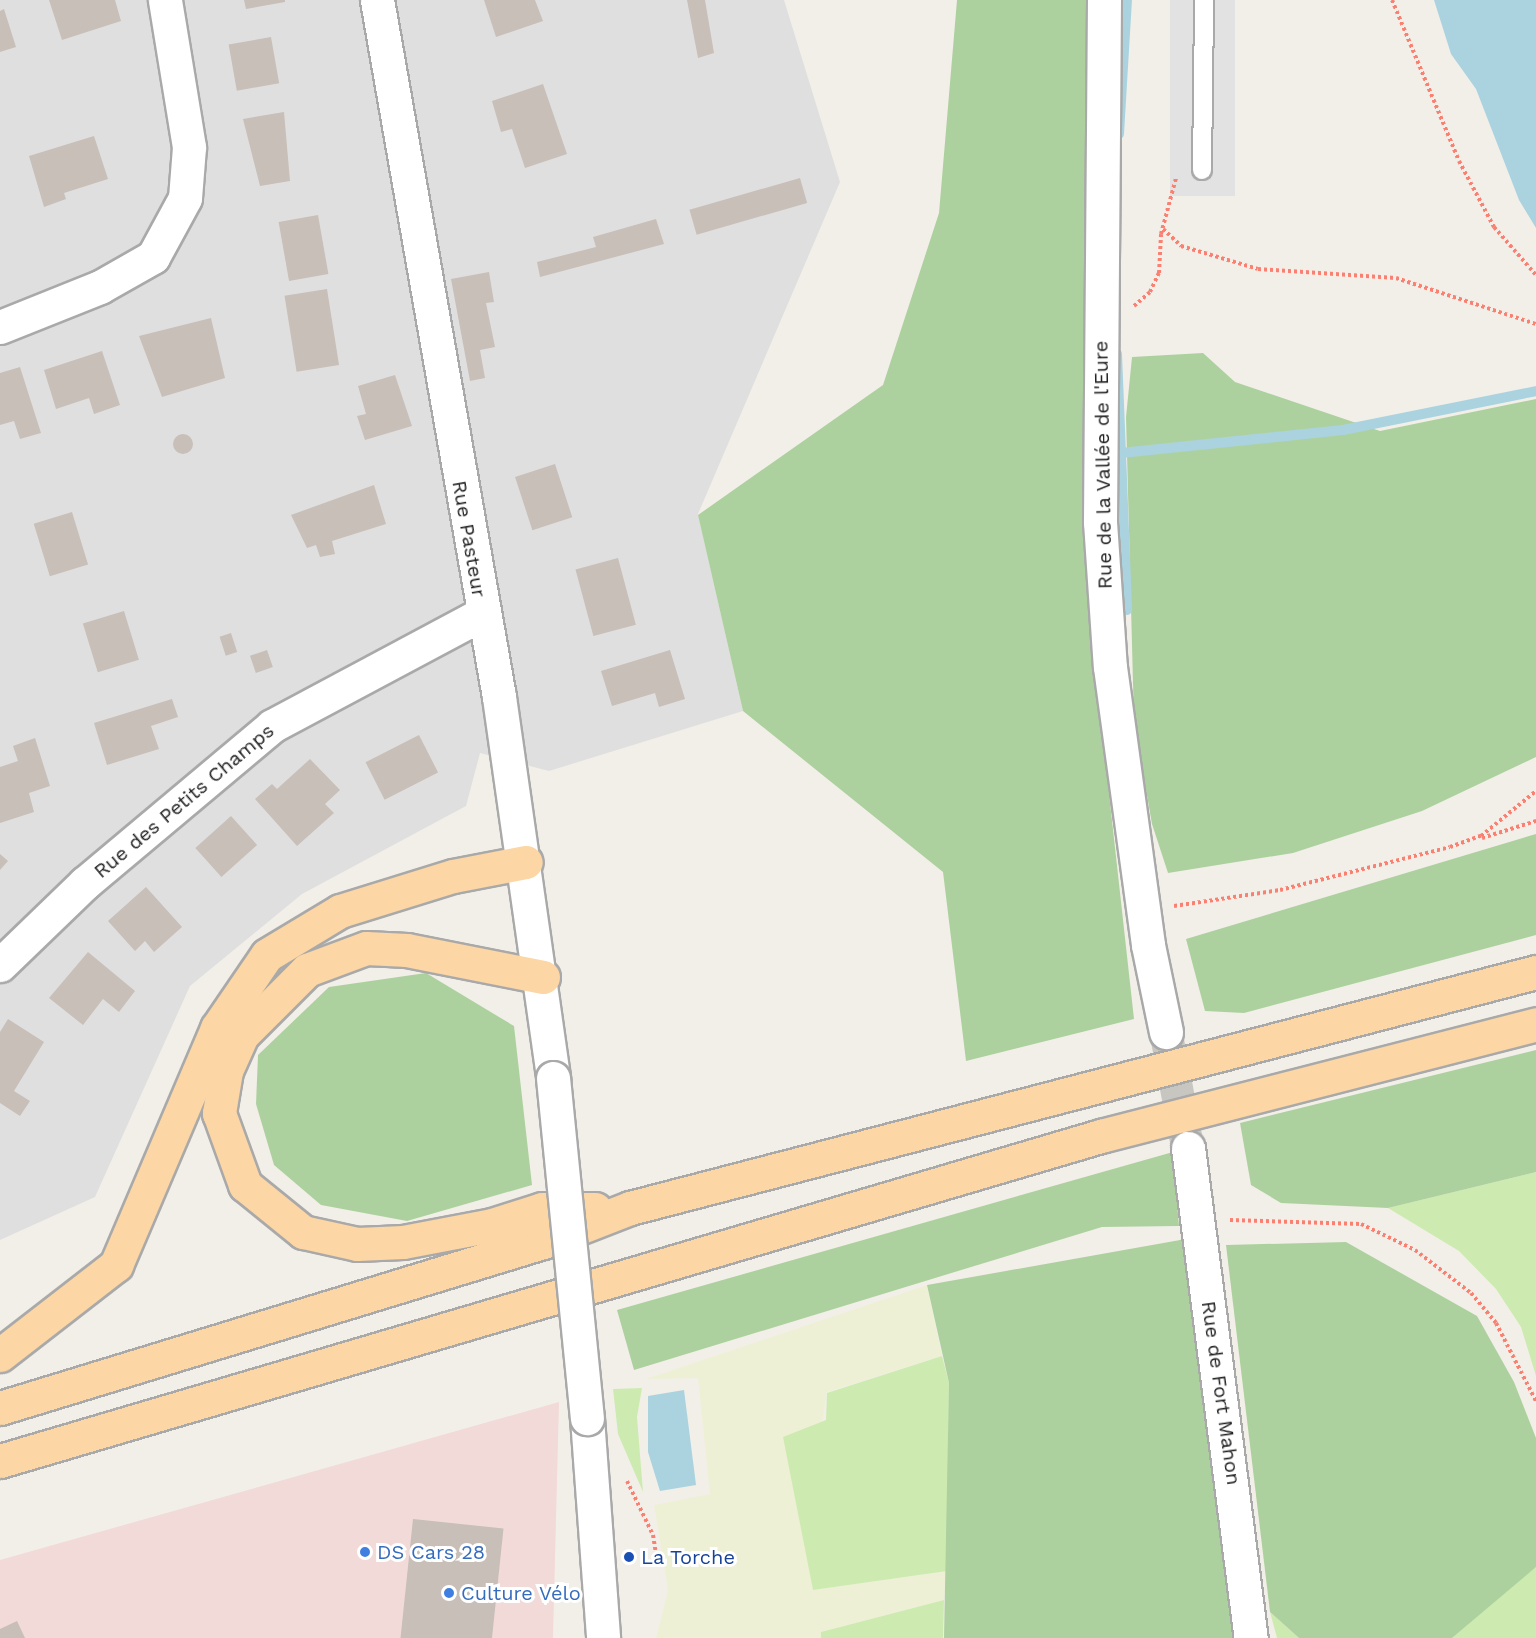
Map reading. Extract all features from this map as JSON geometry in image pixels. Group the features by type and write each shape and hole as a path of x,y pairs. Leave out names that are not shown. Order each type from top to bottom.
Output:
{"main road":[{"path":"0,1355 116,1265 217,1028 267,955 303,929 349,908 453,876 526,862"},
{"path":"543,977 407,950 366,948 307,970 242,1035 226,1071 219,1113 228,1150 246,1185 303,1232 357,1244 403,1242 492,1225 542,1209 630,1208"},
{"path":"0,1408 543,1242 630,1208 1536,972"},
{"path":"0,1461 1101,1136 1536,1024"}],"street":[{"path":"0,327 100,287 153,257 185,198 189,147 165,0"},
{"name":"Rue Pasteur","path":"376,0 526,862 543,977 587,1418 603,1638"},
{"name":"Rue de la Vallée de l'Eure","path":"1104,0 1100,522 1110,667 1141,901 1166,1032"},
{"name":"Rue des Petits Champs","path":"0,965 93,875 272,726 482,614"},
{"name":"Rue de Fort Mahon","path":"1188,1148 1251,1638"}],"lane":[{"path":"1202,170 1204,0"}],"path":[{"path":"1392,0 1459,161 1494,227 1536,275"},
{"path":"1163,229 1181,246 1258,269 1396,278 1536,324"},
{"path":"1450,847 1481,836 1536,791"},
{"path":"1141,901 1165,906 1218,903 1450,847 1536,821"},
{"path":"1226,1220 1361,1224 1414,1250 1471,1293 1496,1323 1536,1401"},
{"path":"623,1471 652,1535 657,1561"}],"shaded area":[{"path":"0,0 784,0 840,182 698,514 743,711 549,771 480,753 466,806 302,894 190,986 95,1197 0,1240"},
{"path":"1170,0 1235,0 1235,196 1170,196"},
{"path":"559,1402 553,1638 0,1638 0,1560"}],"green space":[{"path":"957,0 1086,0 1087,595 1134,1019 966,1061 943,872 743,711 698,515 883,385 939,213"},
{"path":"1203,353 1235,382 1380,431 1536,399 1536,757 1422,811 1293,853 1168,873 1152,824 1134,721 1126,417 1132,357"},
{"path":"1536,834 1536,935 1244,1013 1205,1011 1186,939"},
{"path":"426,973 514,1026 532,1185 407,1221 321,1205 274,1165 256,1104 258,1055 329,987"},
{"path":"1536,1050 1536,1172 1388,1208 1281,1203 1251,1185 1240,1123"},
{"path":"1173,1152 1179,1226 1102,1227 634,1370 617,1310"},
{"path":"1536,1172 1536,1376 1521,1327 1496,1289 1459,1251 1388,1208"},
{"path":"1197,1237 1233,1638 944,1638 949,1383 927,1285"},
{"path":"1346,1242 1477,1316 1514,1382 1536,1438 1536,1567 1452,1638 1299,1638 1270,1612 1226,1245"},
{"path":"927,1285 942,1356 827,1392 805,1530 813,1590 947,1571 944,1600 821,1632 821,1638 656,1638 668,1590 654,1505 710,1494 698,1378 646,1379"},
{"path":"942,1356 949,1383 947,1571 813,1590 783,1437 826,1420 827,1393"},
{"path":"642,1388 637,1417 643,1492 618,1434 613,1389"},
{"path":"1536,1567 1536,1638 1452,1638 1502,1594"},
{"path":"944,1600 943,1638 821,1638 821,1632"},
{"path":"1270,1612 1299,1638 1277,1638"}],"water":[{"path":"1434,0 1536,0 1536,228 1519,200 1476,89 1451,54"},
{"path":"684,1390 696,1485 660,1491 648,1452 648,1396"}],"building":[{"path":"49,0 115,0 121,21 62,40"},
{"path":"244,0 285,0 285,2 246,9"},
{"path":"484,0 535,0 543,21 496,37"},
{"path":"687,0 705,0 714,53 698,58"},
{"path":"4,9 16,47 0,52 0,11"},
{"path":"271,37 279,83 237,91 229,44"},
{"path":"543,84 567,154 525,168 512,129 501,132 492,101"},
{"path":"284,112 290,181 260,186 243,119"},
{"path":"94,136 108,179 64,193 66,199 44,207 29,156"},
{"path":"800,178 807,203 697,235 689,210"},
{"path":"318,215 328,274 289,281 279,222"},
{"path":"656,219 664,244 540,277 537,262 596,247 593,237"},
{"path":"489,272 494,302 486,303 495,347 480,350 485,378 470,381 451,279"},
{"path":"327,289 339,365 297,372 285,296"},
{"path":"211,318 225,378 162,397 139,336"},
{"path":"102,351 120,405 94,414 89,398 56,409 44,370"},
{"path":"20,367 41,433 20,439 14,421 0,425 0,373"},
{"path":"395,375 412,426 365,440 357,416 366,414 358,386"},
{"path":"183,434 190,437 193,444 190,451 183,454 176,451 173,444 176,437"},
{"path":"555,464 572,517 532,530 515,477"},
{"path":"374,485 386,524 332,541 335,554 320,557 316,545 307,548 291,515"},
{"path":"72,512 88,565 50,576 34,524"},
{"path":"618,558 636,625 593,636 575,569"},
{"path":"124,611 139,660 98,672 83,624"},
{"path":"231,633 237,652 226,656 220,637"},
{"path":"267,650 273,667 256,673 250,656"},
{"path":"670,650 685,699 659,707 655,693 612,706 601,671"},
{"path":"172,699 178,717 151,726 159,749 107,765 94,723"},
{"path":"419,735 438,772 385,800 366,762"},
{"path":"35,738 50,786 29,793 34,812 0,823 0,767 18,761 13,746"},
{"path":"310,759 340,790 325,804 334,813 297,846 255,799 272,784 277,789"},
{"path":"231,816 257,845 221,877 195,848"},
{"path":"0,854 8,861 0,870"},
{"path":"146,887 182,927 154,952 145,941 135,951 108,921"},
{"path":"88,952 135,991 119,1012 103,999 83,1025 49,998"},
{"path":"8,1019 44,1042 14,1091 30,1101 20,1116 0,1103 0,1032"},
{"path":"413,1519 504,1529 492,1638 400,1638"},
{"path":"17,1621 25,1638 0,1638 0,1629"}],"waterway":[{"path":"1119,134 1127,0"},
{"path":"1117,354 1121,453 1343,430 1536,391"},
{"path":"1121,453 1127,610"}],"tunnel":[{"path":"1166,1032 1187,1143"}],"place":[{"name":"DS Cars 28","path":"365,1552"},
{"name":"La Torche","path":"629,1557"},
{"name":"Culture Vélo","path":"449,1593"}]}
